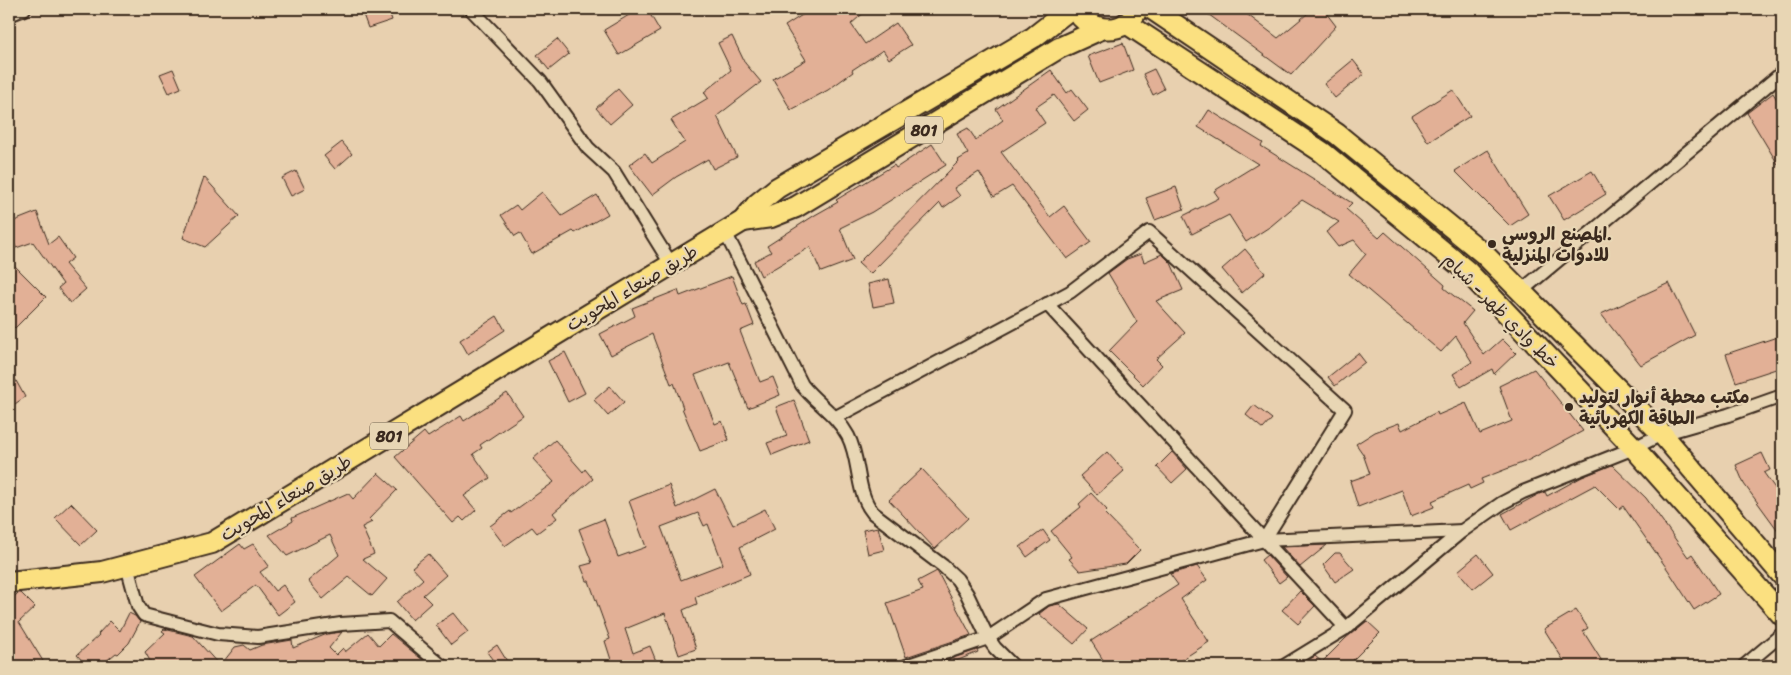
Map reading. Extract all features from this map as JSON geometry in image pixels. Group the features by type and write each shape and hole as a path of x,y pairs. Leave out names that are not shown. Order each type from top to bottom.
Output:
{"main road":[{"name":"طريق صنعاء المحويت","path":"11,584 102,572 212,543 743,221 758,204 777,188 1034,37 1070,9"},
{"path":"1076,9 1088,24 1101,29"},
{"name":"خط وادي ظهر - شبام","path":"1152,9 1337,134 1484,254 1662,434 1782,575"},
{"name":"طريق صنعاء المحويت","path":"743,221 771,217 796,207 1059,48 1101,29 1114,29 1131,16"},
{"name":"خط وادي ظهر - شبام","path":"1131,16 1322,152 1468,272 1634,448 1782,615"}],"street":[{"path":"9,15 24,9"},
{"path":"471,9 540,81 588,148 614,172 671,264"},
{"path":"1520,292 1782,73"},
{"path":"725,232 796,375 809,394 836,418 849,437 861,492 867,506 873,513 951,572 962,587 988,638 1013,666"},
{"path":"836,418 1070,292 1149,232 1345,410 1264,540"},
{"path":"1047,304 1346,628"},
{"path":"1284,666 1346,628 1462,531 1488,512 1524,492 1634,448 1662,434 1782,396"},
{"path":"906,666 988,638 1046,599 1264,540 1462,531"},
{"path":"127,566 138,606 144,615 218,634 258,637 341,624 389,620 442,666"},
{"path":"1744,666 1782,634"}],"building":[{"path":"361,9 388,9 392,20 368,28"},
{"path":"639,9 647,9 660,31 619,55 604,30"},
{"path":"821,9 868,9 851,24 865,44 896,23 911,45 889,59 883,50 852,70 853,72 828,90 791,110 773,79 806,60 785,26 810,10 813,14"},
{"path":"1201,9 1240,9 1278,38 1313,9 1323,9 1336,26 1291,75"},
{"path":"732,36 745,63 761,82 717,116 737,157 713,169 708,159 676,177 652,195 629,165 645,153 652,163 685,142 671,120 708,98 704,92 731,70 718,43"},
{"path":"557,39 569,54 549,70 537,55"},
{"path":"1123,43 1133,70 1099,83 1088,56"},
{"path":"1353,60 1364,74 1335,98 1324,84"},
{"path":"173,69 181,88 169,93 160,74"},
{"path":"1154,69 1164,89 1153,95 1143,74"},
{"path":"1051,70 1067,93 1072,89 1088,110 1074,121 1054,95 1035,108 1045,123 1001,152 1050,217 1064,206 1091,242 1067,259 1012,186 994,197 979,172 954,188 960,196 943,208 940,203 870,274 858,263 958,160 968,154 957,134 968,128 976,140 1003,120 996,109"},
{"path":"618,89 632,105 610,124 596,108"},
{"path":"1453,90 1470,116 1428,142 1412,116"},
{"path":"1773,93 1782,108 1782,171 1747,113"},
{"path":"1209,110 1263,143 1261,146 1352,203 1346,209 1379,238 1385,232 1445,285 1444,288 1473,311 1463,323 1484,355 1502,339 1516,353 1494,374 1492,369 1461,387 1453,374 1472,362 1456,336 1441,352 1349,274 1366,254 1354,240 1338,247 1326,232 1339,222 1302,200 1271,226 1246,242 1229,215 1192,234 1183,216 1219,198 1214,191 1258,164 1198,127"},
{"path":"342,142 352,154 335,169 324,156"},
{"path":"932,144 946,165 872,212 840,228 853,260 821,272 810,247 761,276 754,261 771,252 767,246 838,202 836,200 894,165 896,168"},
{"path":"1488,150 1528,214 1510,226 1455,171"},
{"path":"296,171 305,189 291,196 282,178"},
{"path":"1592,171 1606,194 1564,220 1549,196"},
{"path":"204,177 239,216 205,247 183,238"},
{"path":"1176,187 1184,209 1155,220 1146,198"},
{"path":"542,192 562,216 597,195 608,214 532,254 520,233 515,236 501,215 516,205 520,210"},
{"path":"37,212 49,244 58,237 73,258 65,264 86,289 70,303 58,288 63,284 33,242 16,248 9,229 9,223"},
{"path":"1245,249 1265,273 1242,293 1222,269"},
{"path":"1141,254 1144,262 1162,254 1171,263 1183,290 1156,301 1185,333 1156,359 1162,365 1143,385 1109,351 1137,322 1108,273 1127,259"},
{"path":"9,260 46,297 15,328 9,322"},
{"path":"732,276 743,305 746,304 754,325 740,331 760,382 773,377 780,395 748,408 729,362 695,375 715,424 722,421 729,440 700,451 674,383 671,384 652,334 611,355 600,334 635,316 632,308 678,290 680,296"},
{"path":"889,279 894,303 873,307 868,284"},
{"path":"1669,283 1695,335 1641,365 1601,314"},
{"path":"497,316 505,330 468,354 460,340"},
{"path":"1780,336 1782,367 1736,382 1726,354"},
{"path":"565,352 585,393 568,402 548,361"},
{"path":"1358,353 1365,362 1335,386 1328,377"},
{"path":"9,368 25,397 9,408"},
{"path":"1534,369 1583,431 1527,461 1481,479 1483,483 1470,489 1468,485 1432,501 1434,507 1411,516 1402,490 1358,507 1350,481 1370,474 1363,454 1356,444 1375,432 1399,423 1402,430 1437,412 1438,415 1466,403 1480,434 1512,421 1499,386"},
{"path":"610,386 624,402 608,416 594,400"},
{"path":"507,393 523,416 480,445 482,448 473,454 490,478 464,496 476,510 464,521 460,517 453,523 395,457 424,432 428,437 461,416 464,421"},
{"path":"794,400 809,440 772,455 767,443 787,436 776,407"},
{"path":"1254,405 1272,419 1263,429 1246,415"},
{"path":"555,440 583,472 585,469 593,479 553,513 557,518 537,533 532,527 505,546 490,526 554,482 533,459"},
{"path":"1107,452 1124,471 1097,495 1080,476"},
{"path":"1172,452 1187,469 1172,483 1157,467"},
{"path":"1762,453 1770,470 1764,473 1782,498 1782,536 1744,484 1736,465"},
{"path":"1612,465 1646,498 1688,557 1692,554 1719,594 1694,610 1623,506 1619,509 1595,485 1511,530 1502,514 1539,494 1545,492 1547,496 1582,477"},
{"path":"922,469 968,518 935,549 889,500"},
{"path":"378,473 397,490 369,519 372,522 362,527 374,554 363,559 387,579 372,596 349,577 323,599 308,581 339,555 330,535 287,556 269,535 293,521 292,518 348,493 353,499"},
{"path":"669,485 677,508 715,489 733,525 765,509 775,529 740,547 750,574 695,597 697,604 683,610 696,649 679,655 665,613 625,629 633,653 650,646 658,666 613,666 605,641 610,639 589,581 587,581 581,566 592,563 579,529 604,519 618,557 646,547 629,501","holes":["698,513 704,526 708,524 723,564 681,580 661,527"]},
{"path":"1091,493 1107,510 1104,513 1140,550 1126,564 1080,571 1069,559 1072,557 1051,531 1081,507 1079,504"},
{"path":"71,503 97,530 81,545 55,518"},
{"path":"878,527 884,550 868,554 863,530"},
{"path":"1043,530 1050,540 1027,557 1020,547"},
{"path":"240,544 244,549 253,544 269,566 260,572 275,591 283,585 295,602 278,615 256,585 221,611 195,577"},
{"path":"1327,545 1300,567 1282,547"},
{"path":"1335,553 1340,553 1354,569 1335,582 1323,565"},
{"path":"428,554 446,575 423,595 431,603 412,620 397,602 423,579 412,567"},
{"path":"1478,554 1493,573 1473,589 1458,571"},
{"path":"1267,555 1287,577 1279,583 1261,560"},
{"path":"1197,566 1207,580 1181,599 1209,642 1172,666 1107,666 1091,641 1178,585 1170,574"},
{"path":"937,571 971,635 906,657 887,603 923,590 918,581"},
{"path":"1300,591 1315,606 1298,624 1282,610"},
{"path":"18,593 21,593 35,607 19,622 46,666 19,666 16,661 9,666 9,602"},
{"path":"1059,604 1088,629 1074,644 1039,614 1049,606"},
{"path":"1576,610 1588,628 1583,631 1605,666 1567,666 1544,629"},
{"path":"129,613 140,622 129,643 118,654 116,653 100,666 87,666 77,655 99,635 110,621 120,631"},
{"path":"453,613 468,632 451,645 436,625"},
{"path":"1367,621 1380,633 1347,666 1299,666 1315,656 1322,662 1346,638"},
{"path":"164,629 193,636 220,666 153,666 145,652 165,633 162,631"},
{"path":"342,632 329,648 336,655 343,648 345,652 368,633 379,646 391,634 430,666 220,666 235,647 244,645 250,650 262,645 292,640 293,648 327,634"},
{"path":"497,645 510,666 497,666 487,652"},
{"path":"977,650 978,652 944,666 930,666"}],"place":[{"name":"المصنع الروسي. للادوات المنزلية","path":"1492,244"},
{"name":"مكتب محطة أنوار لتوليد الطاقة الكهربائية","path":"1569,407"}]}
